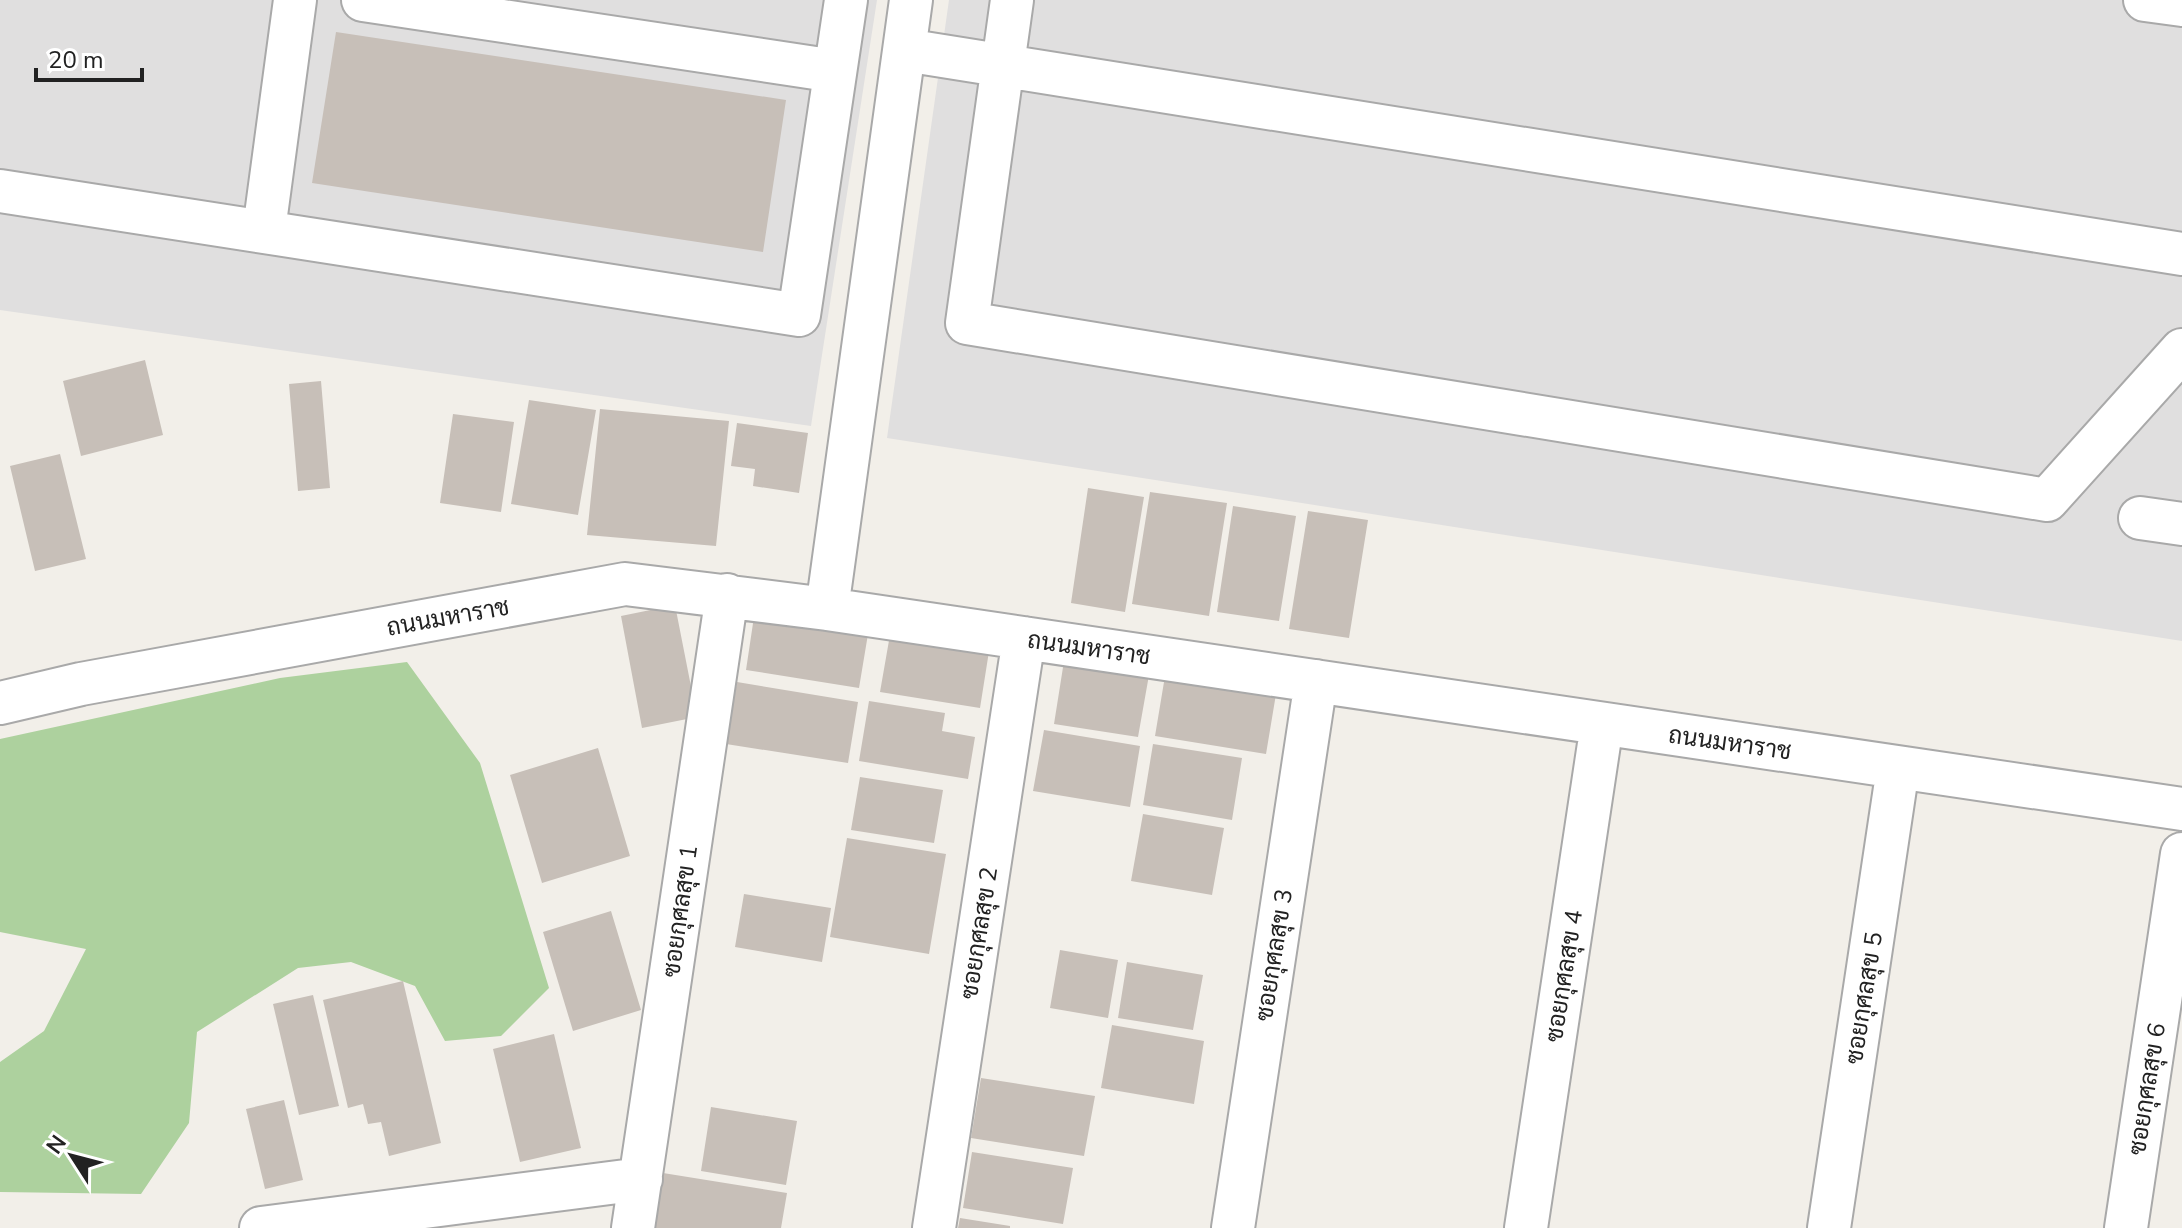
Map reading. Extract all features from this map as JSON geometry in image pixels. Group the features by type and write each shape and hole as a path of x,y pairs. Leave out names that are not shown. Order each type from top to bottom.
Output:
{"street":[{"path":"264,230 295,0"},
{"path":"363,0 835,71"},
{"path":"0,191 799,315 846,0"},
{"path":"827,609 911,0"},
{"path":"1012,0 967,323 2047,500 2182,350"},
{"path":"2145,0 2182,5"},
{"path":"905,50 2182,254"},
{"path":"2140,518 2182,524"},
{"name":"ถนนมหาราช","path":"0,703 97,681 625,584 827,609 2182,809"},
{"name":"ซอยกุศลสุข 1","path":"633,1228 727,595"},
{"name":"ซอยกุศลสุข 2","path":"934,1228 1024,638"},
{"name":"ซอยกุศลสุข 3","path":"1233,1228 1316,681"},
{"name":"ซอยกุศลสุข 4","path":"1526,1228 1602,724"},
{"name":"ซอยกุศลสุข 5","path":"1829,1228 1898,768"},
{"name":"ซอยกุศลสุข 6","path":"2126,1228 2182,854"},
{"path":"261,1228 641,1179"}],"shaded area":[{"path":"0,0 877,0 811,426 0,310"},
{"path":"949,0 2182,0 2182,641 887,438"}],"green space":[{"path":"407,662 480,763 549,988 501,1036 445,1041 415,986 351,962 298,968 197,1032 189,1123 141,1194 0,1192 0,1062 44,1031 86,949 0,932 0,739 280,678"}],"building":[{"path":"336,32 786,100 763,252 312,183"},
{"path":"145,360 163,435 81,456 63,381"},
{"path":"321,381 330,488 298,491 289,384"},
{"path":"529,400 596,410 578,515 511,504"},
{"path":"600,409 729,421 716,546 587,535"},
{"path":"453,414 514,422 501,512 440,503"},
{"path":"737,423 808,433 799,493 753,486 755,469 731,466"},
{"path":"60,454 86,559 35,571 10,466"},
{"path":"1088,488 1144,497 1125,612 1071,603"},
{"path":"1150,492 1227,503 1209,616 1132,604"},
{"path":"1233,506 1296,516 1279,621 1217,612"},
{"path":"1308,511 1368,520 1349,638 1289,629"},
{"path":"675,605 697,717 642,728 621,616"},
{"path":"755,610 869,628 859,688 746,670"},
{"path":"891,629 990,645 980,708 880,692"},
{"path":"1064,661 1149,675 1138,737 1054,724"},
{"path":"1165,676 1276,694 1266,754 1155,736"},
{"path":"737,682 858,702 848,763 726,744"},
{"path":"869,701 945,713 942,731 975,737 968,779 859,761"},
{"path":"1044,730 1140,746 1130,807 1033,791"},
{"path":"1153,744 1242,758 1232,820 1143,805"},
{"path":"598,748 630,856 542,883 510,775"},
{"path":"860,777 943,790 934,843 851,830"},
{"path":"1143,814 1224,828 1212,895 1131,881"},
{"path":"847,838 946,854 929,954 830,937"},
{"path":"744,894 831,908 822,962 735,947"},
{"path":"611,911 641,1010 573,1031 543,932"},
{"path":"1060,950 1118,960 1108,1018 1050,1008"},
{"path":"1127,962 1203,975 1193,1030 1118,1018"},
{"path":"403,981 441,1143 389,1156 381,1122 368,1124 363,1104 348,1108 323,1000"},
{"path":"313,995 339,1106 299,1115 273,1004"},
{"path":"1112,1025 1204,1041 1194,1104 1101,1088"},
{"path":"554,1034 581,1148 520,1162 493,1049"},
{"path":"981,1078 1095,1096 1084,1156 971,1138"},
{"path":"284,1100 303,1180 265,1189 246,1109"},
{"path":"711,1107 797,1121 786,1185 701,1171"},
{"path":"972,1152 1073,1168 1063,1224 963,1208"},
{"path":"663,1173 787,1193 781,1228 654,1228"},
{"path":"960,1218 1010,1226 1010,1228 958,1228"}]}
